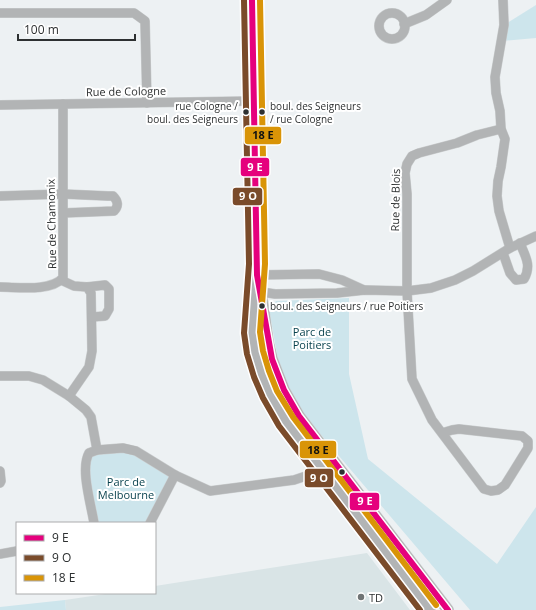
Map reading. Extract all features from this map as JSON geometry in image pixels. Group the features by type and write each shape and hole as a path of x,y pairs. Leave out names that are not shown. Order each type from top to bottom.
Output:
{"street":[{"path":"252,0 257,275 258,292 270,351 279,379 299,416 448,610"},
{"path":"404,24 426,15 447,0"},
{"path":"502,0 504,8 504,25 495,77 501,129 505,139 497,196 510,273 516,280 524,278 528,273 528,264 520,243"},
{"path":"0,13 134,13 145,21 147,102"},
{"name":"Rue de Cologne","path":"0,105 253,101"},
{"name":"Rue de Chamonix","path":"0,287 45,287 53,285 63,278 63,104"},
{"name":"Rue de Blois","path":"442,433 452,430 459,430 522,436 528,441 528,448 505,485 498,490 491,491 484,489 442,433 426,409 412,379 407,291 407,194 405,178 407,164 412,156 419,152 457,143 477,135 501,129"},
{"path":"0,196 63,194 113,196 117,203 117,208 114,211 63,213"},
{"path":"258,292 275,294 338,293 365,290 407,291 431,288 455,280 506,250 536,236"},
{"path":"257,275 319,274 342,280 365,290"},
{"path":"61,280 74,286 87,287 105,285 109,289 109,309 105,316 92,317"},
{"path":"69,396 89,366 92,351 91,293 87,287"},
{"path":"258,292 252,319 254,351 267,389 281,415 430,610"},
{"path":"0,376 29,376 43,380 69,396 86,410 91,417 97,450"},
{"path":"94,522 85,469 86,458 89,452 123,448 136,451 175,475 210,491 294,480 312,474 333,460"},
{"path":"0,471 0,483"},
{"path":"151,522 175,475"},
{"path":"0,554 16,551"}],"shaded area":[{"path":"367,553 410,610 66,610 65,600 105,594 156,594 156,586"}],"green space":[{"path":"536,5 536,38 502,41 504,25"},
{"name":"Parc de Poitiers","path":"349,298 349,374 368,459 497,564 536,507 536,610 470,610 299,409 283,375 278,360 269,309 276,301"},
{"name":"Parc de Melbourne","path":"123,448 175,475 151,522 94,522 85,469 89,453"},
{"path":"65,600 66,610 0,610 0,607"}],"transit line":[{"path":"244,0 249,264 244,333 247,354 254,377 263,398 279,426 420,610"},
{"path":"252,0 257,275 272,359 284,390 299,416 448,610"},
{"path":"260,0 265,264 260,332 263,351 277,391 293,417 436,605"}],"place":[{"name":"rue Cologne / boul. des Seigneurs","path":"246,112"},
{"name":"boul. des Seigneurs / rue Cologne","path":"262,112"},
{"name":"boul. des Seigneurs / rue Poitiers","path":"262,306"},
{"name":"TD","path":"361,597"}]}
